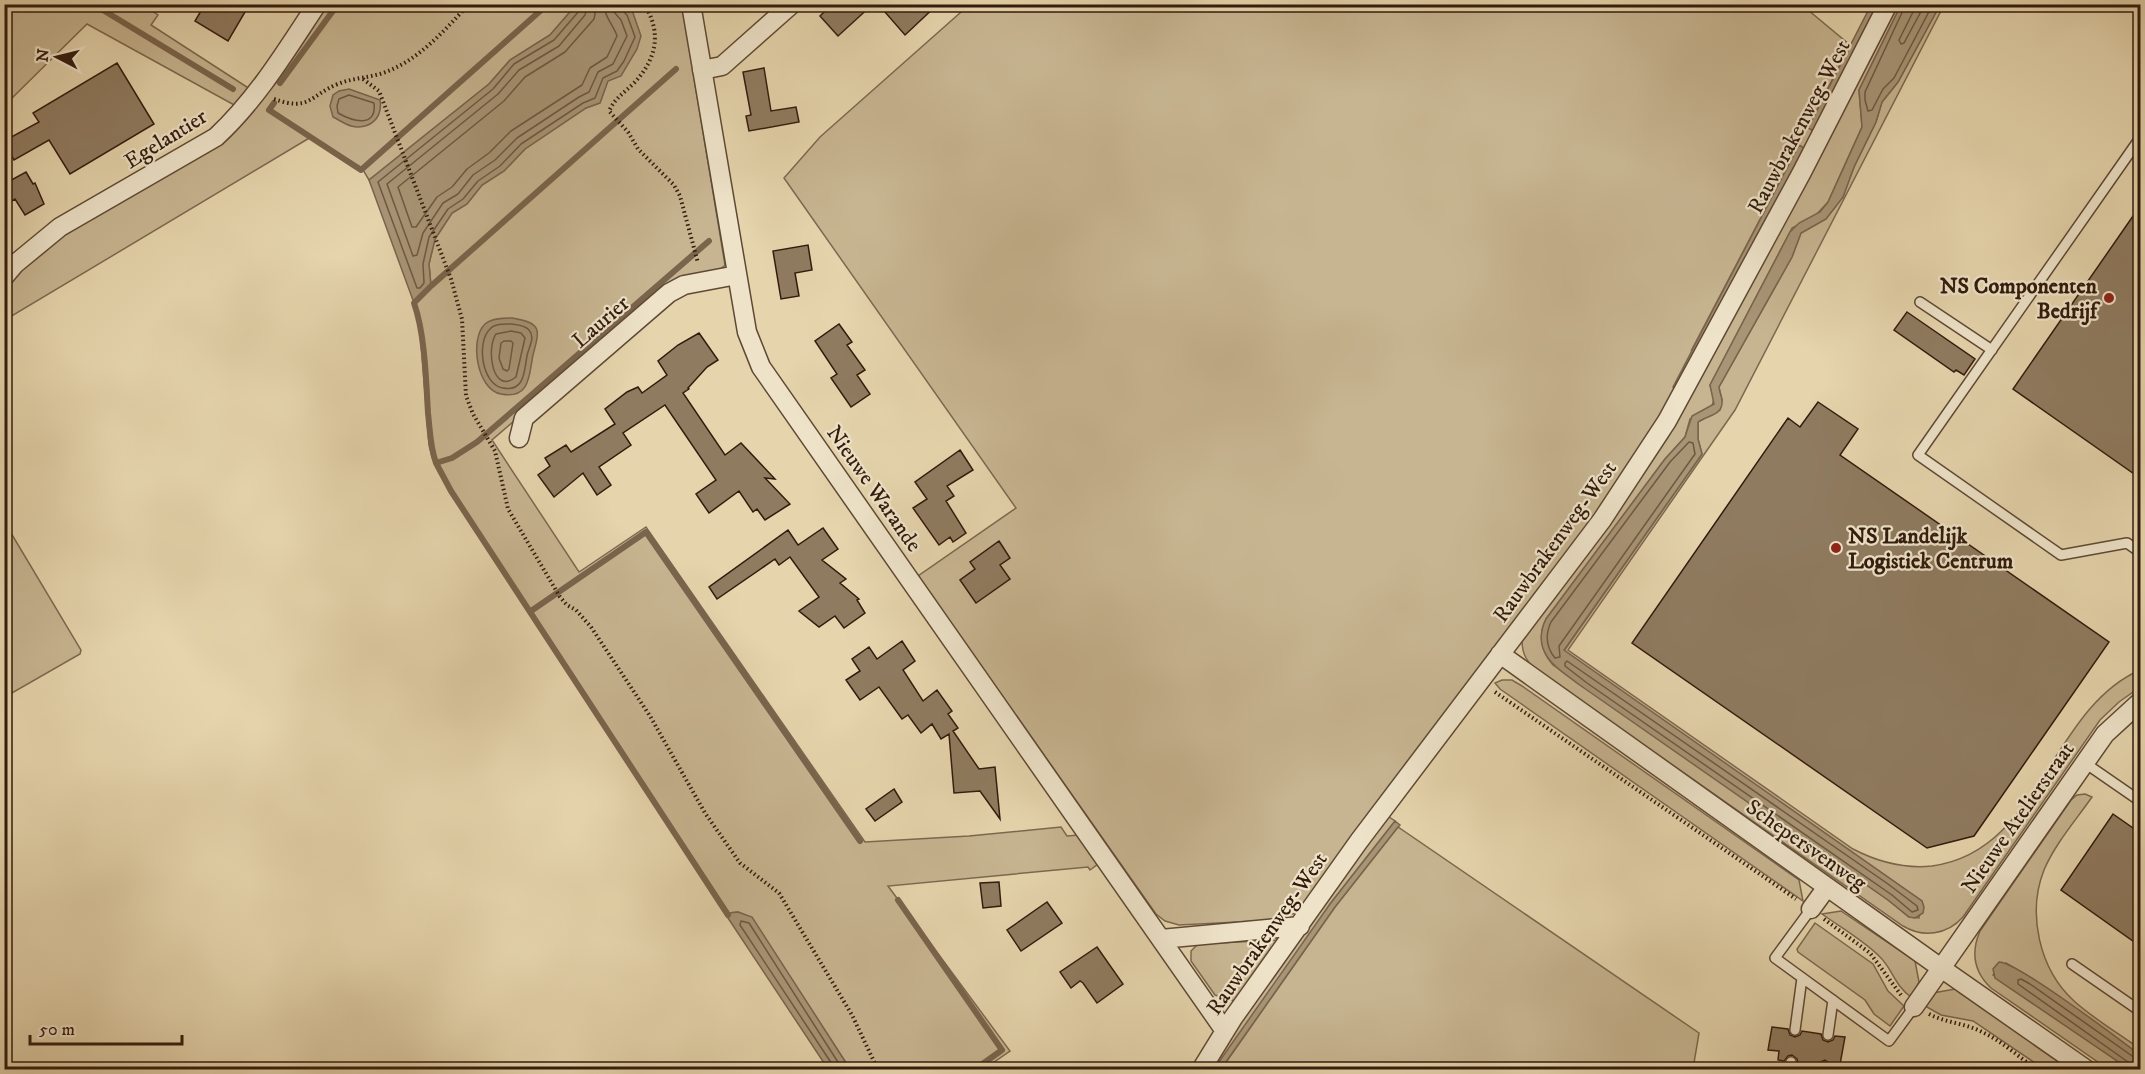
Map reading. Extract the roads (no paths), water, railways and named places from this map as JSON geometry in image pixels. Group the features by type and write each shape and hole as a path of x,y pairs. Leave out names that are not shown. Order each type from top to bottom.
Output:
{"street":[{"name":"Egelantier","path":"4,277 15,264 60,227 216,137 238,117 317,4"},
{"name":"Nieuwe Warande","path":"691,4 747,332 761,367 1225,1031"},
{"path":"702,70 722,66 792,4"},
{"name":"Rauwbrakenweg-West","path":"1201,1070 1225,1031 1359,842 1602,520 1667,421 1802,172 1888,4"},
{"name":"Laurier","path":"519,438 524,418 669,293 684,285 737,275"},
{"name":"Schepersvenweg","path":"1500,654 2087,1070"},
{"name":"Nieuwe Atelierstraat","path":"1914,1007 2105,734 2140,702"},
{"path":"1811,909 1827,887"},
{"path":"1161,939 1300,926"}],"lane":[{"path":"2140,138 1918,455 2061,555 2127,543 2140,552"},
{"path":"1920,302 1992,350"},
{"path":"2085,763 2140,801"},
{"path":"1811,909 1775,958 1889,1041 1914,1007"},
{"path":"2072,964 2140,1011"},
{"path":"1795,1030 1802,978"},
{"path":"1828,1035 1833,1000"}],"water":[{"path":"576,5 622,5 632,10 641,36 637,49 621,76 608,81 600,103 586,108 525,149 504,171 482,185 467,204 452,213 435,239 429,264 431,286 414,303 369,180 489,84 510,60 550,35"},
{"path":"1871,5 1879,5 1814,131 1808,128"},
{"path":"1901,5 1940,5 1898,82 1882,102 1876,122 1854,167 1843,197 1826,219 1801,233 1792,257 1719,387 1722,401 1720,410 1698,422 1698,439 1702,454 1564,650 1922,901 1923,913 1915,918 1909,917 1566,675 1550,660 1541,642 1546,619 1665,459 1685,437 1692,416 1714,404 1710,385 1790,232 1799,223 1820,212 1828,202 1862,127 1859,90"},
{"path":"349,89 380,100 377,118 369,125 358,127 349,125 333,117 330,106 333,95"},
{"path":"1799,145 1804,148 1675,389 1673,387"},
{"path":"512,318 534,325 537,339 527,384 518,393 511,395 501,394 486,383 478,363 477,341 480,331 488,322 495,319"},
{"path":"1395,821 1400,825 1335,907 1221,1069 1216,1066 1330,904"},
{"path":"738,912 752,917 850,1069 828,1069 728,918 729,913"},
{"path":"1999,962 2026,974 2046,987 2140,1055 2140,1069 2129,1069 1995,978 1993,969"}],"waterway":[{"path":"93,4 233,89"},
{"path":"280,83 338,4"},
{"path":"274,103 269,110 361,170 548,4"},
{"path":"676,69 414,303 423,343 430,438 436,463 452,458 477,442 709,241"},
{"path":"436,463 451,491 728,915"},
{"path":"531,611 646,532 860,841"},
{"path":"898,900 1002,1050 974,1070"}],"place":[{"name":"NS Componenten Bedrijf","path":"2109,298"},
{"name":"NS Landelijk Logistiek Centrum","path":"1836,548"}]}
